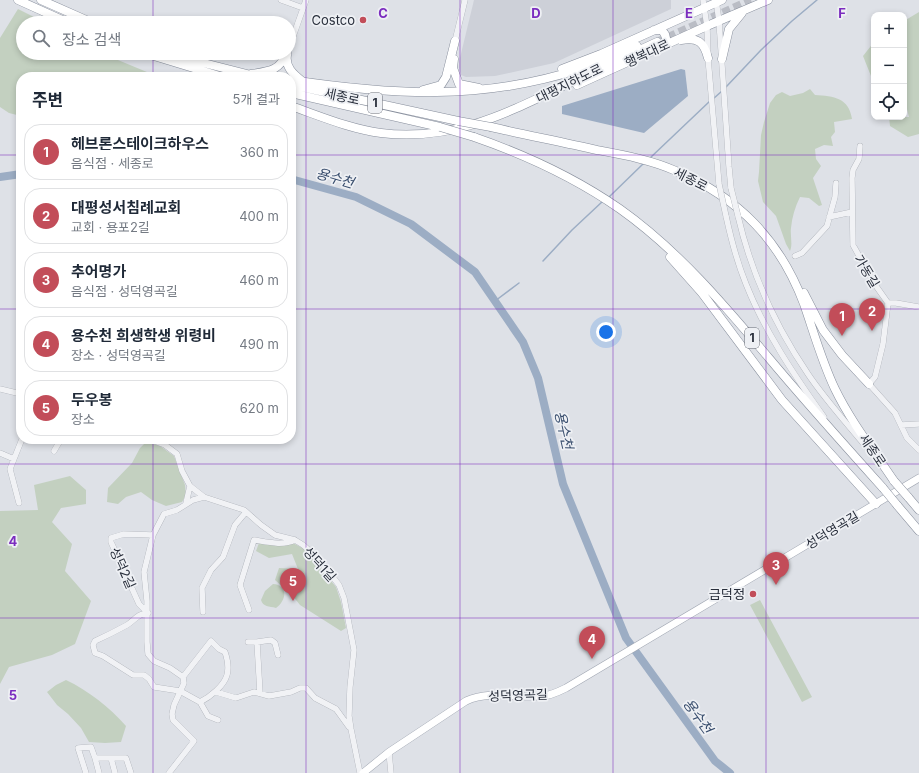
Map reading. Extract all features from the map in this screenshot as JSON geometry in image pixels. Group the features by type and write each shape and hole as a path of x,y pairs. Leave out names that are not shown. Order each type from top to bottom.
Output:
{"highway":[{"path":"18,0 54,16"},
{"name":"행복대로","path":"494,89 522,84 601,54 659,40 707,26 749,4 759,4 768,0"},
{"path":"44,1 77,16"},
{"name":"행복대로","path":"659,40 703,4 718,1"},
{"path":"722,59 729,29 749,4"},
{"path":"659,40 693,39 700,41 706,50 708,58"},
{"name":"대평지하도로","path":"296,108 341,123 380,133 425,135 467,127 525,104 659,40"},
{"path":"456,41 453,68 459,84 494,89"},
{"path":"402,92 430,89 441,85 446,77 456,41"},
{"path":"153,60 188,72"},
{"path":"166,60 205,72"},
{"path":"196,60 240,72"},
{"path":"266,72 279,67 283,60"},
{"path":"287,60 289,69 292,72"},
{"path":"296,76 302,82"},
{"path":"296,81 342,88 402,92 438,93 494,89"},
{"name":"세종로","path":"296,86 491,127 664,166 702,184 743,211 753,221 779,254 797,289 818,349 835,390 894,481 919,510"},
{"name":"세종로","path":"296,94 440,127 474,137 549,166 594,192 620,210 657,238 714,293 780,372 919,531"},
{"path":"633,220 686,273 782,400 876,504"},
{"path":"779,254 794,275 823,330 842,355 869,384"}],"main road":[{"name":"성덕영곡길","path":"362,773 388,752 466,701 477,696 543,696 553,694 566,688 724,593 730,592 919,478"}],"street":[{"path":"281,0 303,8"},
{"path":"296,28 306,0"},
{"path":"456,41 465,0"},
{"path":"718,1 729,167 741,231 757,280 788,342 808,374 838,413 887,470"},
{"path":"703,4 707,26 708,58 719,184 730,234 745,283 776,346 827,421 862,464"},
{"name":"가동길","path":"860,146 859,159 853,170 852,178 853,245 854,250 888,303"},
{"path":"795,256 802,253 827,226 835,198 836,183"},
{"path":"829,217 852,212"},
{"path":"919,307 888,303 883,344 875,377 869,384 895,413 907,438 919,450"},
{"path":"1,390 16,393"},
{"path":"901,425 919,424"},
{"path":"19,503 10,469 20,444"},
{"path":"54,451 58,444"},
{"name":"성덕1길","path":"162,444 177,454 182,471 190,486 204,497 244,510 275,535 295,540 310,550 318,558 339,585 344,598 354,650 349,716 362,773"},
{"path":"0,453 14,459"},
{"path":"186,504 190,486"},
{"name":"성덕2길","path":"183,677 170,668 154,661 148,654 148,613 144,572 153,534 164,514 177,510 186,504 204,497"},
{"path":"203,612 202,588 211,570 223,557 236,525 246,512"},
{"name":"성덕2길","path":"148,613 139,604 111,542 112,538 124,534 153,534"},
{"path":"249,610 240,585 254,540 290,543 295,540"},
{"path":"148,613 143,613 133,619 129,624 95,641 93,645 95,653 103,656 133,675 144,675 149,679 154,687 180,691 200,702 208,716 218,720"},
{"path":"248,642 271,640 275,644 278,655"},
{"path":"169,773 194,741 173,720 172,714 174,705 184,683 183,677 210,641 225,652 227,675 216,692 200,702"},
{"path":"216,692 236,698 254,692 260,693 257,642"},
{"name":"성덕1길","path":"260,693 269,696 290,692 300,688 306,688 315,698 336,709 351,729"},
{"path":"86,773 78,748 91,747 99,773"},
{"path":"388,752 391,773"},
{"path":"95,758 126,758 131,773"},
{"path":"111,758 115,773"}],"shaded area":[{"path":"474,0 671,0 671,9 554,63 495,76 466,77 461,75 459,62"}],"green space":[{"path":"18,9 32,16 16,16 16,60 118,60 147,72 16,72 16,115 9,113 0,107 0,38"},
{"path":"919,12 919,134 908,137 890,126 889,120 907,120 907,117 909,117 907,109 907,19"},
{"path":"871,46 871,76 863,56"},
{"path":"810,89 815,95 834,97 844,102 848,107 852,119 834,122 835,132 831,137 833,146 824,145 815,149 816,159 821,166 813,178 822,205 819,206 809,198 800,197 792,220 790,251 776,216 763,202 758,181 761,135 770,103 776,95 782,92 790,96 803,93"},
{"path":"144,444 153,444 160,446 174,456 185,485 186,495 182,502 166,506 152,500 141,492 126,497 118,504 107,502 108,488 132,463 140,448"},
{"path":"70,476 86,490 86,504 61,508 52,522 72,544 65,571 91,601 75,644 52,655 9,667 0,684 0,511 38,510 34,485"},
{"path":"259,543 293,543 306,550 336,587 341,602 346,628 341,631 300,605 292,595 275,580 279,568 298,569 292,554 269,558 256,551"},
{"path":"273,584 281,587 284,593 284,597 280,605 276,608 265,605 261,600 265,591"},
{"path":"760,600 812,697 802,702 750,605"},
{"path":"66,680 83,689 98,700 113,712 126,726 121,742 89,742 81,728 57,705 47,692"}],"water":[{"path":"681,69 685,70 688,96 644,133 562,114 562,106"}],"waterway":[{"path":"726,87 761,50 817,0"},
{"path":"713,99 722,91"},
{"path":"650,158 710,101"},
{"path":"608,198 644,163"},
{"name":"용수천","path":"0,177 16,175"},
{"name":"용수천","path":"296,180 356,197 411,224 475,272 523,342 538,378 563,484 626,638 715,761 730,773"},
{"path":"543,261 572,230 603,201"},
{"path":"495,301 519,283"}],"tunnel":[{"path":"657,42 751,0"}],"place":[{"name":"Costco","path":"363,20"},
{"name":"대평성서침례교회","path":"872,331"},
{"name":"헤브론스테이크하우스","path":"842,336"},
{"name":"추어명가","path":"776,585"},
{"name":"금덕정","path":"753,594"},
{"name":"두우봉","path":"293,601"},
{"name":"용수천 희생학생 위령비","path":"592,659"}]}
